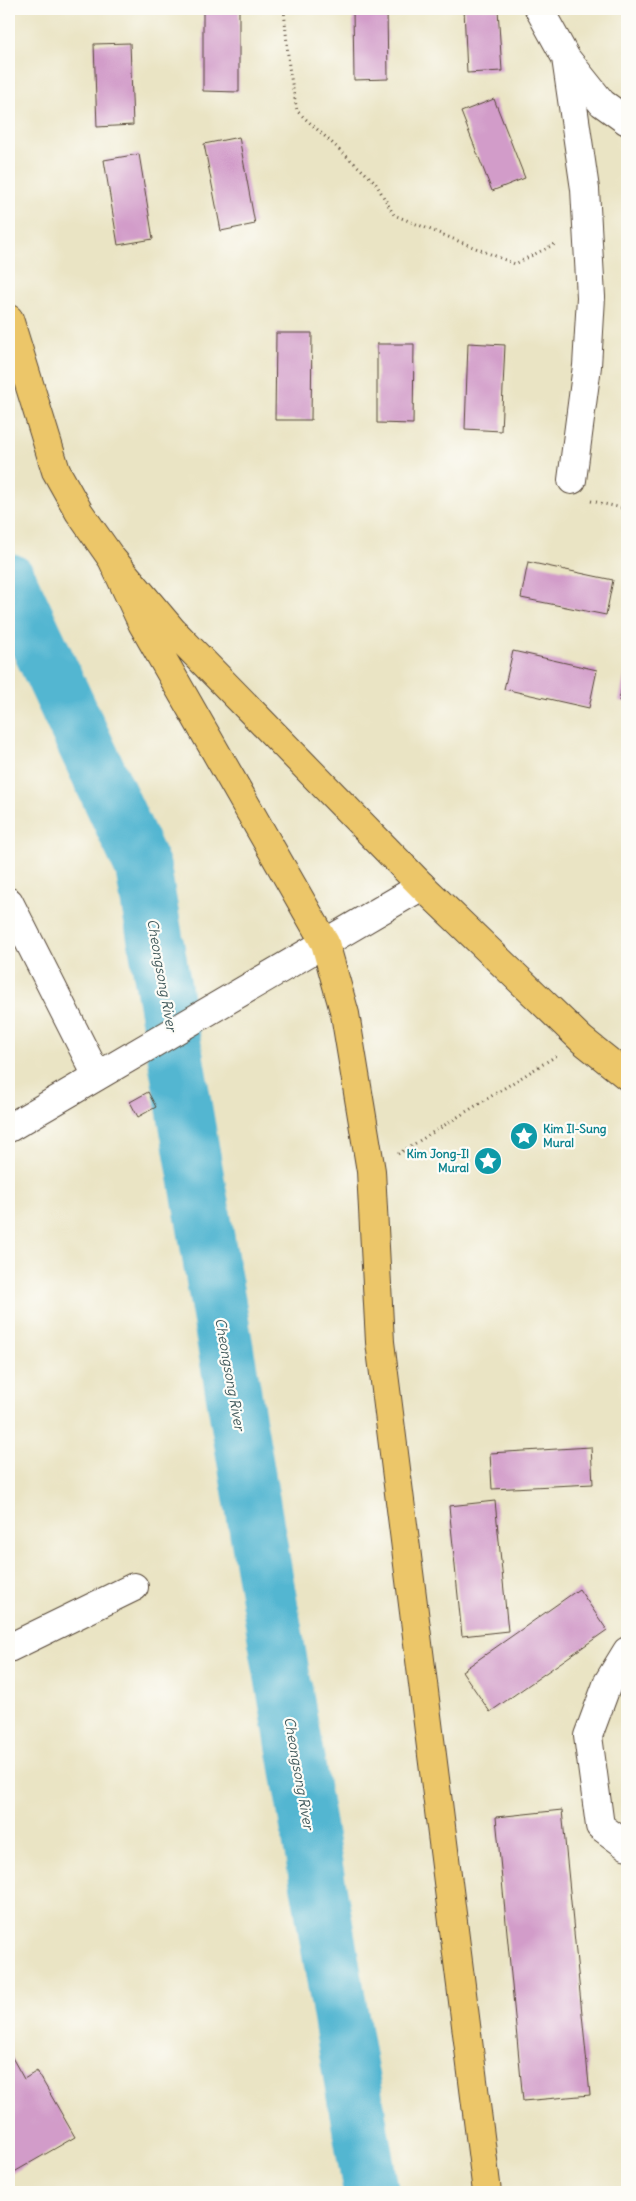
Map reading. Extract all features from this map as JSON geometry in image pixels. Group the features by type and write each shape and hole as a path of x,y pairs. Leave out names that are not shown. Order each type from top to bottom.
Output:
{"main road":[{"path":"9,319 56,471 79,512 112,559 172,630 422,886 582,1040 627,1076"},
{"path":"112,559 142,623 324,943 345,1014 371,1171 380,1342 487,2192"}],"street":[{"path":"539,9 566,58 602,103 627,121"},
{"path":"566,58 579,141 587,224 591,297 587,366 572,480"},
{"path":"9,1128 422,886"},
{"path":"9,902 97,1076"},
{"path":"9,1648 134,1586"},
{"path":"627,1651 608,1682 588,1736 600,1826 627,1846"}],"path":[{"path":"284,9 288,67 297,111 342,154 375,182 394,215 515,264 549,248 587,224"},
{"path":"371,1171 582,1040"}],"building":[{"path":"203,9 239,9 239,92 203,91"},
{"path":"353,9 387,9 388,79 354,80"},
{"path":"464,9 498,9 502,71 467,73"},
{"path":"130,43 133,125 97,127 94,44"},
{"path":"494,99 525,178 492,191 461,112"},
{"path":"239,137 255,224 221,231 204,144"},
{"path":"139,154 153,239 118,245 104,160"},
{"path":"276,333 312,333 311,420 275,420"},
{"path":"468,343 505,345 501,431 465,429"},
{"path":"377,344 414,344 413,424 377,423"},
{"path":"528,562 613,580 606,615 521,598"},
{"path":"513,651 597,670 589,708 504,689"},
{"path":"627,669 627,702 619,701"},
{"path":"148,1092 156,1107 138,1117 130,1102"},
{"path":"591,1447 593,1484 492,1489 490,1453"},
{"path":"495,1501 508,1631 462,1636 449,1506"},
{"path":"579,1589 607,1630 490,1712 462,1671"},
{"path":"562,1810 590,2095 523,2101 496,1817"},
{"path":"9,2052 24,2079 37,2071 75,2137 9,2175"}],"waterway":[{"name":"Cheongsong River","path":"9,581 143,868 371,2192"}],"place":[{"name":"Kim Il-Sung Mural","path":"524,1136"},
{"name":"Kim Jong-Il Mural","path":"488,1161"}]}
